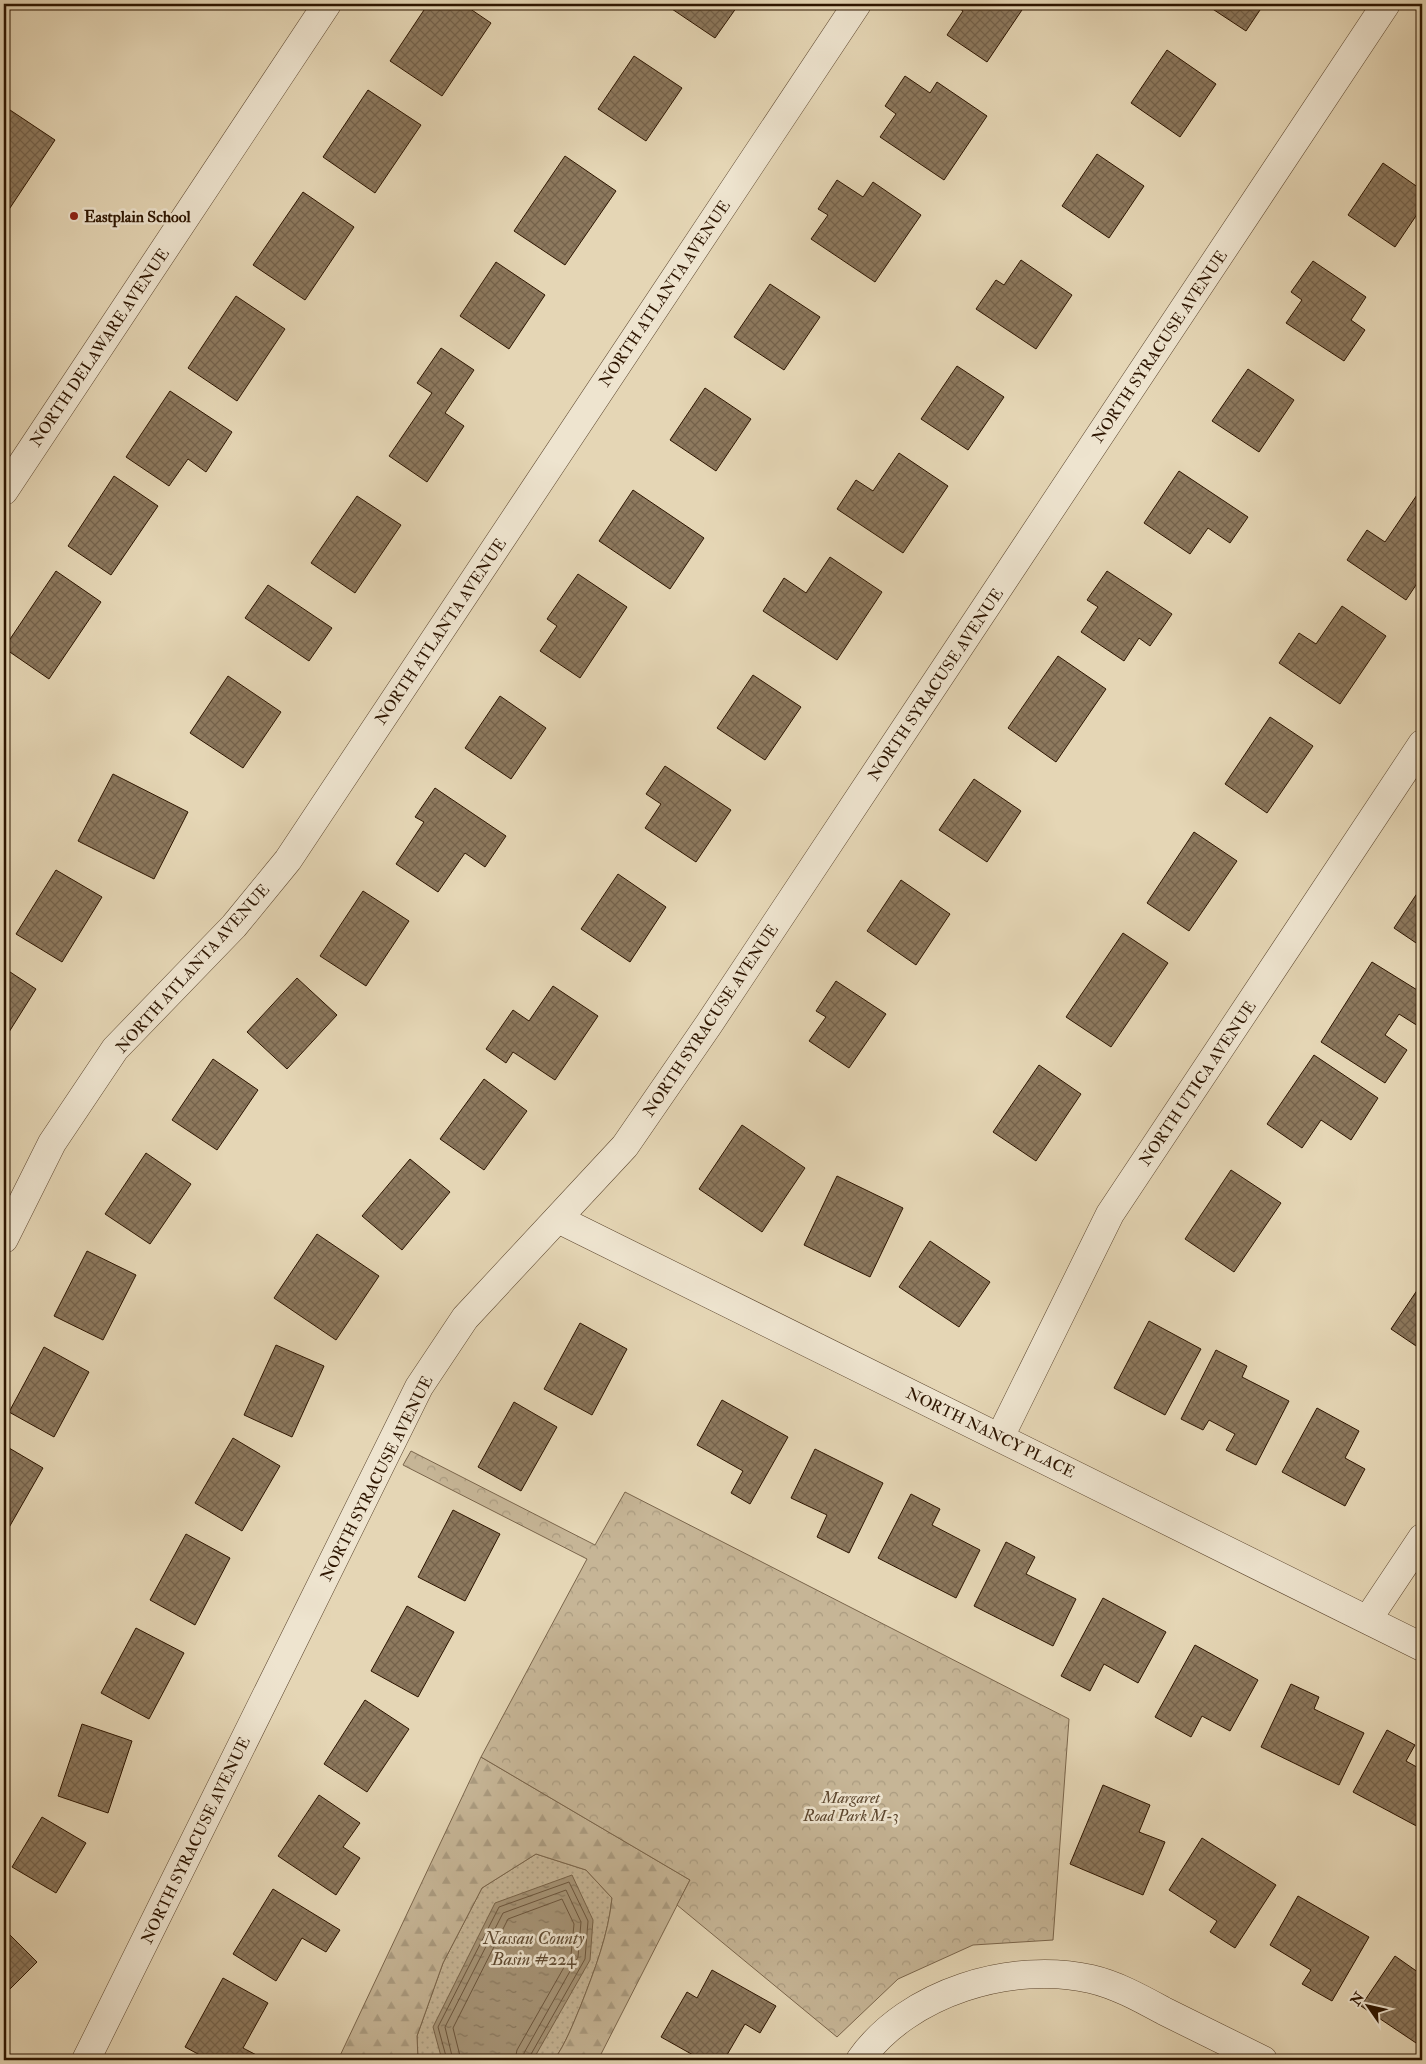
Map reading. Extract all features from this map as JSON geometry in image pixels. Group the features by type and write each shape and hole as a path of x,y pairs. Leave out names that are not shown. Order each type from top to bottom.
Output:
{"street":[{"name":"NORTH DELAWARE AVENUE","path":"4,490 327,4"},
{"name":"NORTH ATLANTA AVENUE","path":"4,1239 52,1143 115,1050 234,926 288,860 857,4"},
{"name":"NORTH SYRACUSE AVENUE","path":"86,2060 419,1387 465,1318 625,1146 709,1024 1386,4"},
{"name":"NORTH UTICA AVENUE","path":"1000,1437 1110,1214 1422,744"},
{"name":"NORTH NANCY PLACE","path":"558,1219 1422,1647"},
{"path":"1368,1620 1422,1538"},
{"path":"860,2060 902,2018 950,1991 1012,1976 1050,1974 1092,1979 1135,1996 1263,2060"}],"green space":[{"name":"Margaret Road Park M-3","path":"411,1451 595,1545 625,1492 1069,1719 1053,1940 973,1945 898,1979 837,2037 677,1905 690,1880 481,1757 587,1559 403,1465"},
{"path":"481,1757 690,1880 598,2060 554,2060 572,2026 596,1965 604,1939 612,1898 586,1870 536,1854 482,1888 443,1963 417,2036 418,2060 338,2060"},
{"name":"Nassau County Basin #224","path":"536,1854 586,1870 612,1898 604,1939 596,1965 562,2047 554,2060 418,2060 417,2036 443,1963 482,1888"}],"water":[{"name":"Nassau County Basin #224","path":"572,1875 593,1920 590,1960 533,2060 442,2060 433,2027 495,1903"}],"building":[{"path":"428,4 463,4 491,23 442,96 390,61"},
{"path":"671,4 739,4 715,38 669,7"},
{"path":"953,4 1026,4 987,62 947,35 963,11"},
{"path":"1205,4 1264,4 1246,31"},
{"path":"1167,50 1216,84 1180,137 1131,103"},
{"path":"634,56 682,88 646,141 598,109"},
{"path":"905,76 930,93 937,82 987,116 944,180 880,137 896,114 885,106"},
{"path":"368,90 421,125 375,193 323,157"},
{"path":"4,106 55,140 4,217"},
{"path":"1097,154 1144,186 1109,238 1062,206"},
{"path":"565,156 616,191 565,265 514,231"},
{"path":"1383,163 1422,190 1422,207 1395,247 1348,215"},
{"path":"837,180 863,197 873,182 921,215 875,282 811,239 828,215 818,209"},
{"path":"303,192 354,227 305,300 253,265"},
{"path":"1021,260 1072,295 1036,349 976,309 996,280 1004,285"},
{"path":"1313,261 1366,297 1351,320 1365,330 1344,361 1286,323 1302,300 1291,292"},
{"path":"496,262 545,295 509,349 460,316"},
{"path":"770,284 820,317 784,370 734,337"},
{"path":"236,296 285,329 237,401 188,368"},
{"path":"441,348 474,370 445,413 464,426 427,482 389,456 432,393 417,383"},
{"path":"957,366 1004,397 968,450 921,419"},
{"path":"1248,369 1294,400 1259,452 1212,421"},
{"path":"705,388 751,419 716,471 670,440"},
{"path":"170,391 232,432 206,472 188,459 169,486 126,457"},
{"path":"899,453 948,486 903,553 837,509 856,480 873,491"},
{"path":"1179,471 1248,517 1230,543 1208,528 1190,554 1144,523"},
{"path":"114,476 158,506 111,575 68,546"},
{"path":"1421,489 1422,576 1406,600 1347,560 1367,530 1385,542"},
{"path":"633,490 704,538 670,589 599,541"},
{"path":"357,496 401,525 355,593 311,563"},
{"path":"830,557 882,592 837,660 763,611 784,578 806,593"},
{"path":"56,571 101,602 49,679 4,648"},
{"path":"1107,571 1172,614 1150,646 1139,638 1124,661 1081,632 1098,607 1087,600"},
{"path":"578,574 627,607 580,678 540,651 557,626 547,619"},
{"path":"268,585 332,628 309,661 245,618"},
{"path":"1342,606 1386,636 1340,704 1279,663 1299,633 1316,644"},
{"path":"1058,656 1106,689 1056,762 1008,728"},
{"path":"753,675 801,707 765,760 717,728"},
{"path":"228,676 281,712 243,768 190,733"},
{"path":"500,696 546,728 511,779 465,748"},
{"path":"1270,717 1313,746 1267,813 1225,784"},
{"path":"665,766 731,810 696,862 645,828 661,804 646,794"},
{"path":"113,774 188,812 154,879 78,841"},
{"path":"974,779 1021,811 987,862 939,830"},
{"path":"435,788 506,836 485,867 465,853 438,892 396,864 424,822 415,817"},
{"path":"1194,832 1237,861 1189,931 1147,903"},
{"path":"56,870 102,897 62,962 16,934"},
{"path":"618,874 666,907 630,962 581,929"},
{"path":"901,880 950,914 916,965 867,931"},
{"path":"1422,886 1422,947 1394,928"},
{"path":"363,891 409,921 366,986 320,956"},
{"path":"1123,933 1168,963 1111,1047 1066,1017"},
{"path":"1372,962 1422,993 1422,1019 1418,1026 1399,1014 1385,1035 1407,1050 1385,1083 1321,1042"},
{"path":"4,968 36,989 4,1040"},
{"path":"297,978 337,1015 287,1069 247,1032"},
{"path":"836,981 886,1014 849,1068 809,1041 826,1017 816,1011"},
{"path":"553,986 598,1016 555,1080 513,1052 506,1063 486,1049 513,1010 529,1021"},
{"path":"1314,1055 1378,1098 1351,1140 1321,1120 1302,1148 1267,1124"},
{"path":"213,1059 258,1090 217,1150 172,1120"},
{"path":"1039,1065 1081,1094 1036,1161 993,1132"},
{"path":"484,1079 527,1111 484,1170 440,1139"},
{"path":"742,1125 805,1168 762,1232 699,1189"},
{"path":"146,1153 191,1184 150,1244 105,1214"},
{"path":"410,1159 450,1192 402,1250 362,1216"},
{"path":"1231,1170 1281,1203 1234,1272 1185,1239"},
{"path":"837,1176 903,1208 870,1277 804,1245"},
{"path":"317,1234 379,1276 336,1340 274,1298"},
{"path":"930,1241 990,1282 959,1327 899,1287"},
{"path":"87,1251 136,1275 103,1340 54,1316"},
{"path":"1422,1283 1422,1350 1391,1329"},
{"path":"1149,1321 1201,1349 1165,1415 1114,1388"},
{"path":"580,1323 627,1349 592,1415 544,1389"},
{"path":"276,1345 324,1366 292,1437 244,1415"},
{"path":"44,1347 89,1372 54,1437 9,1412"},
{"path":"1216,1350 1247,1366 1242,1377 1289,1401 1256,1465 1226,1450 1235,1434 1209,1420 1203,1430 1181,1419"},
{"path":"722,1400 788,1437 750,1504 731,1493 743,1471 697,1445"},
{"path":"514,1402 557,1427 521,1491 478,1467"},
{"path":"1317,1408 1359,1431 1345,1458 1365,1469 1345,1506 1282,1472"},
{"path":"233,1438 280,1466 242,1531 195,1503"},
{"path":"4,1445 43,1468 7,1531 4,1529"},
{"path":"815,1449 883,1483 849,1553 817,1537 827,1515 791,1498"},
{"path":"911,1494 940,1509 932,1525 980,1550 956,1598 878,1558"},
{"path":"453,1510 500,1534 465,1601 418,1577"},
{"path":"186,1534 230,1558 195,1625 150,1600"},
{"path":"1006,1542 1035,1557 1026,1574 1076,1599 1053,1646 974,1606"},
{"path":"1103,1598 1166,1632 1138,1683 1104,1664 1090,1691 1061,1676"},
{"path":"407,1606 454,1632 418,1697 371,1671"},
{"path":"136,1628 184,1653 149,1719 101,1693"},
{"path":"1195,1645 1258,1680 1230,1731 1202,1716 1191,1737 1155,1717"},
{"path":"1291,1684 1319,1697 1314,1709 1364,1733 1339,1785 1261,1747"},
{"path":"365,1700 409,1729 367,1792 324,1764"},
{"path":"82,1724 132,1741 108,1813 58,1796"},
{"path":"1387,1730 1415,1745 1406,1761 1422,1770 1422,1829 1353,1792"},
{"path":"1103,1785 1150,1805 1139,1832 1165,1842 1143,1895 1070,1864"},
{"path":"319,1795 360,1823 343,1847 360,1858 336,1895 278,1856"},
{"path":"42,1817 86,1843 56,1893 12,1867"},
{"path":"1202,1838 1276,1885 1235,1948 1210,1932 1217,1921 1169,1890"},
{"path":"273,1889 340,1930 326,1952 302,1938 276,1981 233,1954"},
{"path":"1298,1896 1369,1937 1332,2001 1302,1984 1311,1970 1270,1945"},
{"path":"4,1929 37,1962 4,1995"},
{"path":"1395,1956 1422,1975 1422,2047 1361,2006"},
{"path":"712,1970 776,2006 760,2033 745,2024 724,2060 702,2060 661,2037 687,1992 697,1998"},
{"path":"223,1978 268,2003 243,2048 266,2060 209,2060 185,2047"}],"place":[{"name":"Eastplain School","path":"74,216"}]}
